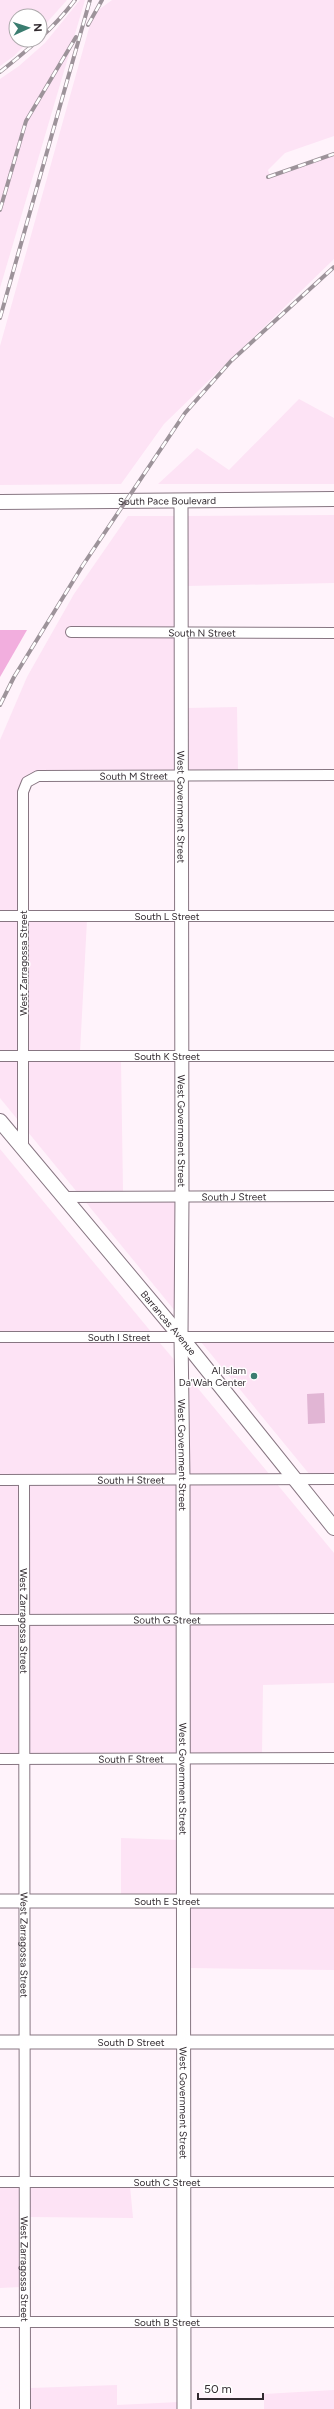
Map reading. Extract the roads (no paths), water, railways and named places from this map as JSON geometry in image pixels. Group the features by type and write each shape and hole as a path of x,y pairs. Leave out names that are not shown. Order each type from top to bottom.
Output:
{"main road":[{"name":"South Pace Boulevard","path":"0,502 334,499"},
{"name":"Barrancas Avenue","path":"0,1121 180,1337 334,1528"}],"street":[{"name":"West Government Street","path":"181,501 182,1195 180,1337 184,1480 184,2409"},
{"name":"South N Street","path":"71,632 182,634 334,633"},
{"name":"South M Street","path":"30,779 38,776 334,775"},
{"name":"West Zarragossa Street","path":"23,1149 23,792 30,779"},
{"name":"South L Street","path":"0,916 334,916"},
{"name":"South K Street","path":"0,1056 334,1056"},
{"name":"South J Street","path":"62,1197 182,1195 334,1196"},
{"name":"South I Street","path":"0,1336 334,1337"},
{"name":"South H Street","path":"0,1480 334,1479"},
{"name":"West Zarragossa Street","path":"24,1480 25,2409"},
{"name":"South G Street","path":"0,1620 334,1619"},
{"name":"South F Street","path":"0,1759 334,1758"},
{"name":"South E Street","path":"0,1901 334,1901"},
{"name":"South D Street","path":"0,2042 334,2042"},
{"name":"South C Street","path":"0,2182 334,2182"},
{"name":"South B Street","path":"0,2322 334,2322"}],"railway":[{"path":"0,72 40,39 67,11 75,0"},
{"path":"0,318 90,0"},
{"path":"88,25 102,0"},
{"path":"0,210 26,121 76,37"},
{"path":"268,177 334,154"},
{"path":"0,705 14,677 83,565 185,413 231,361 334,267"}],"place":[{"name":"Al Islam Da'Wah Center","path":"254,1376"}]}
